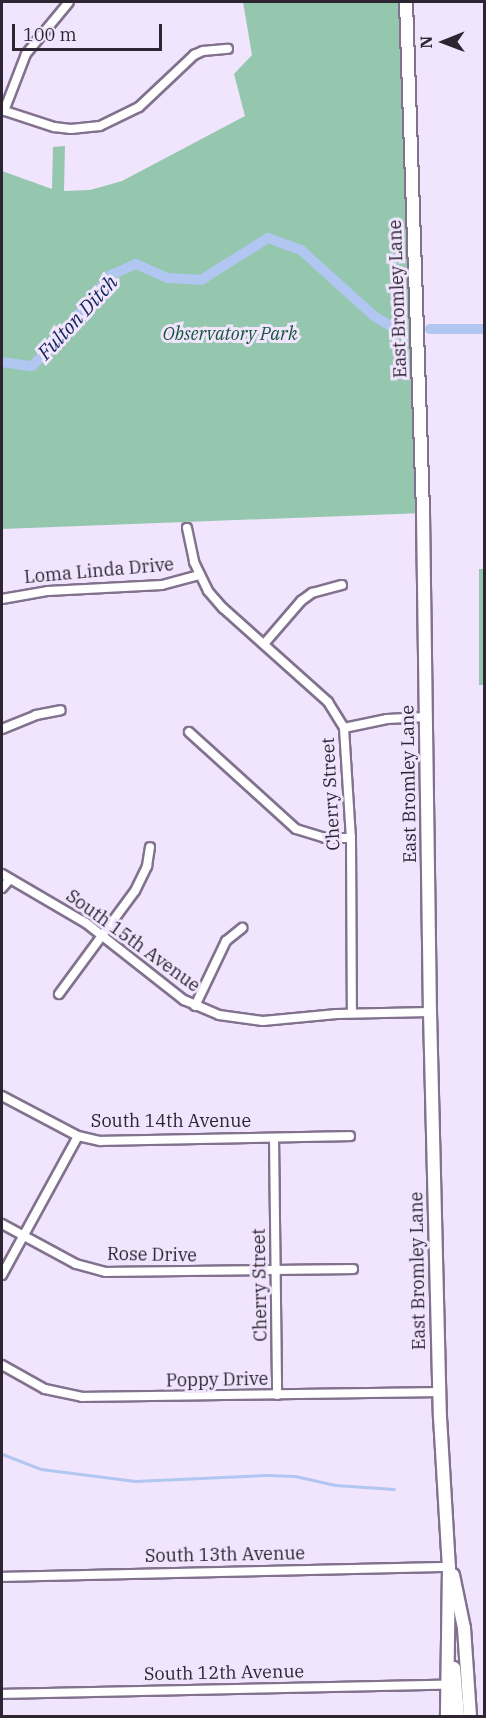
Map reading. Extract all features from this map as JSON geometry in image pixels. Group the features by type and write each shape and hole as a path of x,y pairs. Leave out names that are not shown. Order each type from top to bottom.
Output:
{"main road":[{"name":"East Bromley Lane","path":"406,2 423,513 430,1012 439,1392 449,1567 447,1716"},
{"name":"East Bromley Lane","path":"449,1567 462,1617 470,1716"},
{"path":"448,1625 458,1716"}],"street":[{"path":"69,2 26,54 3,110 54,127 71,129 100,126 139,107 202,51 228,49"},
{"name":"Cherry Street","path":"187,528 199,576 223,609 328,702 344,728 351,838 352,1013"},
{"name":"Loma Linda Drive","path":"2,599 48,591 162,585 199,576"},
{"path":"264,644 306,597 322,588 342,585"},
{"path":"2,729 36,715 61,710"},
{"path":"344,728 387,719 426,717"},
{"path":"189,732 296,829 325,838 351,838"},
{"path":"59,994 135,891 147,866 150,847"},
{"name":"South 15th Avenue","path":"2,874 103,935 165,987 195,1006 219,1015 249,1021 352,1013 430,1012"},
{"path":"2,888 10,879"},
{"path":"195,1006 226,941 242,928"},
{"name":"South 14th Avenue","path":"2,1095 78,1136 100,1141 350,1136"},
{"path":"2,1275 78,1136"},
{"name":"Cherry Street","path":"274,1138 277,1395"},
{"name":"Rose Drive","path":"2,1224 76,1264 106,1272 353,1269"},
{"name":"Poppy Drive","path":"2,1365 45,1389 82,1397 439,1392"},
{"name":"South 13th Avenue","path":"2,1577 449,1567"},
{"name":"South 12th Avenue","path":"2,1694 447,1685"}],"green space":[{"name":"Observatory Park","path":"243,2 406,2 423,513 2,529 2,171 52,189 53,147 65,146 64,191 90,190 122,181 245,116 234,74 252,55"},
{"path":"479,569 484,569 484,685 479,685"}],"waterway":[{"name":"Fulton Ditch","path":"2,362 32,366 57,341 111,275 136,264 168,278 201,280 268,238 301,250 374,316 396,329"},
{"name":"Fulton Ditch","path":"430,329 484,329"},
{"path":"2,1454 41,1469 135,1481 267,1475 295,1476 335,1485 394,1489"}]}
